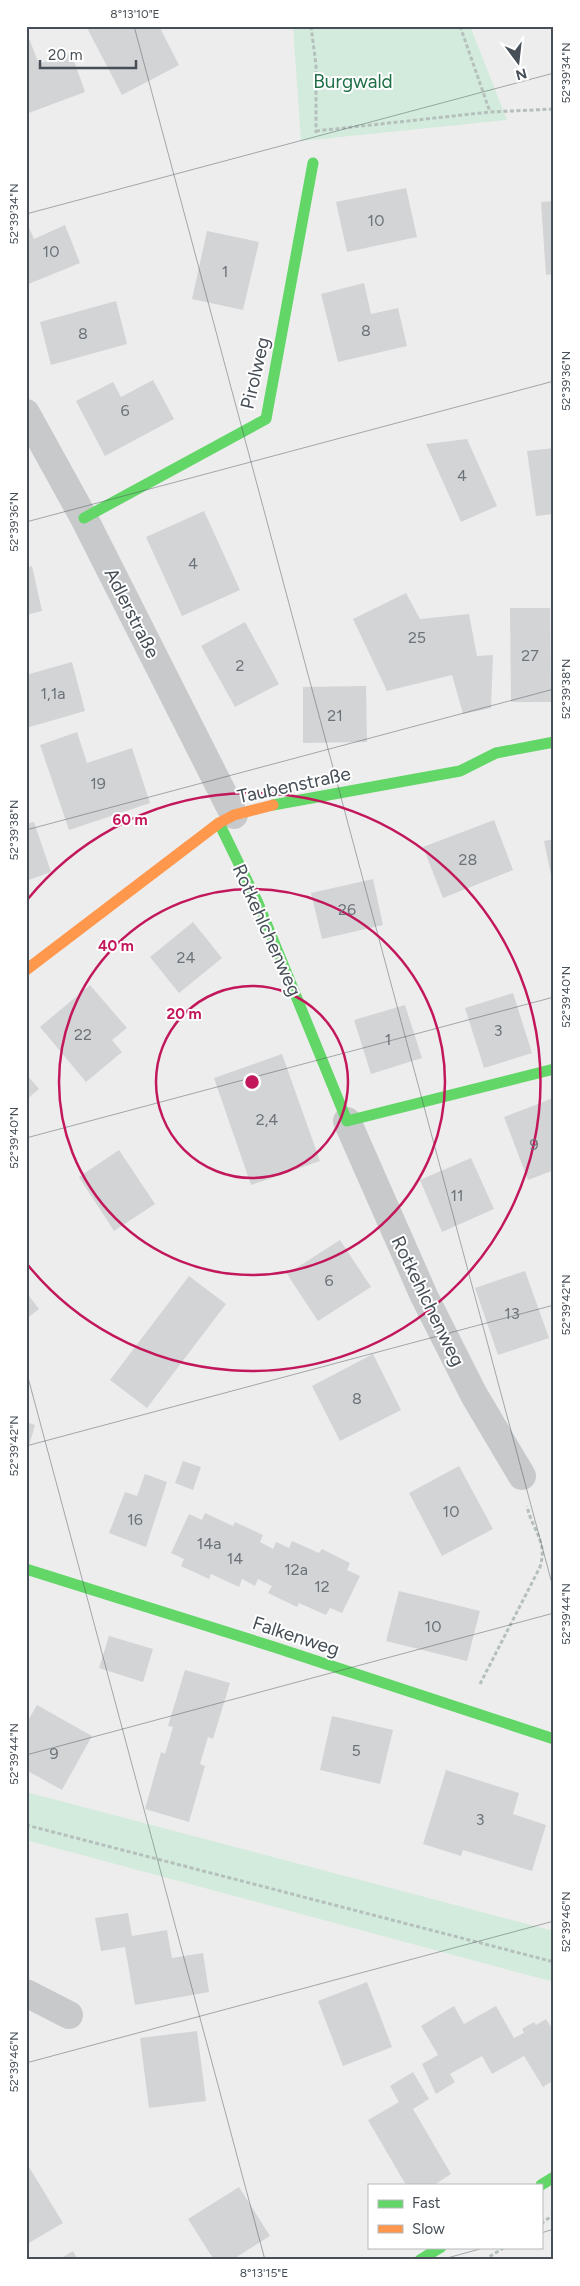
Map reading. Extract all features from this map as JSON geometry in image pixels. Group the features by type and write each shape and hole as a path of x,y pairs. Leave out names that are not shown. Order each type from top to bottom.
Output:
{"street":[{"name":"Pirolweg","path":"84,518 266,419 313,162"},
{"name":"Adlerstraße","path":"26,413 84,518 226,819"},
{"name":"Taubenstraße","path":"26,970 226,819 278,804 460,771 496,753 554,742"},
{"name":"Rotkehlchenweg","path":"226,819 347,1121 424,1296 474,1395 522,1476"},
{"path":"347,1121 554,1069"},
{"name":"Falkenweg","path":"26,1569 274,1647 554,1739"},
{"path":"26,1993 69,2015"},
{"path":"542,2184 554,2177"},
{"path":"420,2260 438,2248"}],"path":[{"path":"311,26 316,65 316,131 490,112 554,109"},
{"path":"460,26 490,112"},
{"path":"467,1710 540,1567 544,1555 543,1545 527,1509 522,1476"},
{"path":"26,1825 554,1962"},
{"path":"542,2223 554,2214"},
{"path":"484,2260 503,2248"}],"green space":[{"name":"Burgwald","path":"293,26 470,26 507,120 301,141"},
{"path":"26,1792 554,1931 554,1982 26,1840"}],"building":[{"path":"86,26 159,26 179,65 122,95"},
{"path":"26,31 39,64 71,52 85,92 26,114"},
{"path":"406,188 417,237 347,252 336,202"},
{"path":"554,201 554,274 546,275 541,202"},
{"path":"26,221 34,239 65,225 80,263 26,285"},
{"path":"207,231 259,242 243,310 192,299"},
{"path":"364,283 371,314 398,308 407,346 338,362 321,294"},
{"path":"116,301 127,344 51,365 40,322"},
{"path":"153,380 174,419 105,456 76,401 113,382 121,397"},
{"path":"467,439 497,506 461,522 426,444"},
{"path":"554,448 554,514 536,516 527,451"},
{"path":"204,511 240,590 182,616 146,537"},
{"path":"32,566 42,611 26,615 26,568"},
{"path":"406,593 420,619 469,614 477,656 493,655 491,708 463,714 452,675 387,691 353,619"},
{"path":"510,608 550,608 551,702 511,702"},
{"path":"245,622 279,684 235,707 201,646"},
{"path":"72,662 85,711 26,728 26,675"},
{"path":"366,686 367,742 303,743 303,687"},
{"path":"77,732 87,763 132,748 150,803 69,830 40,745"},
{"path":"494,820 513,870 443,898 423,847"},
{"path":"34,822 51,872 26,881 26,824"},
{"path":"554,839 554,885 553,885 544,841"},
{"path":"373,879 383,925 322,939 311,893"},
{"path":"193,922 222,958 179,993 150,957"},
{"path":"90,985 127,1028 112,1040 122,1052 86,1082 40,1027"},
{"path":"513,993 532,1053 484,1068 465,1008"},
{"path":"405,1005 422,1058 371,1074 354,1020"},
{"path":"282,1054 320,1161 251,1185 214,1078"},
{"path":"26,1074 39,1089 26,1100"},
{"path":"553,1098 554,1170 528,1180 504,1117"},
{"path":"119,1150 155,1204 114,1231 79,1177"},
{"path":"471,1158 494,1209 442,1232 420,1180"},
{"path":"340,1240 371,1287 318,1321 287,1274"},
{"path":"525,1271 549,1338 498,1355 475,1288"},
{"path":"189,1276 226,1304 147,1408 110,1380"},
{"path":"26,1292 39,1309 26,1319"},
{"path":"373,1354 401,1410 340,1441 312,1386"},
{"path":"26,1422 35,1425 27,1453 26,1453"},
{"path":"183,1461 201,1467 193,1490 175,1483"},
{"path":"459,1466 493,1529 442,1556 409,1493"},
{"path":"145,1474 167,1482 146,1547 109,1533 125,1492 137,1496"},
{"path":"205,1513 233,1526 235,1522 263,1535 260,1542 273,1549 276,1542 289,1548 292,1541 319,1553 322,1549 350,1563 347,1570 360,1576 342,1613 330,1608 326,1615 299,1603 297,1607 268,1593 272,1586 258,1579 255,1586 242,1579 239,1587 211,1574 209,1579 181,1566 184,1559 171,1553 189,1514 202,1520"},
{"path":"399,1591 480,1611 467,1661 386,1641"},
{"path":"109,1636 153,1649 143,1682 99,1668"},
{"path":"185,1670 230,1683 213,1739 208,1737 200,1764 205,1766 189,1822 145,1809 161,1752 165,1754 173,1727 168,1726"},
{"path":"37,1705 92,1736 62,1790 26,1770 26,1724"},
{"path":"332,1716 393,1730 380,1784 320,1770"},
{"path":"446,1770 519,1793 513,1814 546,1825 532,1871 463,1850 461,1856 423,1844"},
{"path":"128,1913 132,1936 167,1930 172,1958 203,1953 209,1992 135,2005 125,1947 101,1951 95,1918"},
{"path":"367,1982 392,2047 343,2066 318,2001"},
{"path":"454,2006 464,2024 496,2006 514,2038 524,2033 522,2029 534,2022 536,2025 546,2019 554,2032 554,2080 543,2087 524,2056 492,2074 482,2056 450,2074 455,2082 436,2094 422,2064 438,2055 421,2026"},
{"path":"197,2031 206,2101 149,2108 140,2038"},
{"path":"413,2072 429,2099 413,2109 451,2174 436,2184 405,2184 368,2120 399,2102 390,2086"},
{"path":"26,2162 63,2223 27,2244 26,2242"},
{"path":"239,2187 270,2236 232,2260 214,2260 188,2219"},
{"path":"73,2251 78,2260 58,2260"}],"traffic: fast":[{"path":"84,518 266,419 313,163"},
{"path":"273,805 460,771 496,753 554,742"},
{"path":"219,823 258,903 347,1121 554,1069"},
{"path":"26,1569 274,1647 554,1739"},
{"path":"542,2184 554,2177"},
{"path":"420,2260 439,2248"}],"traffic: slow":[{"path":"26,970 219,823 234,815 273,805"}]}
